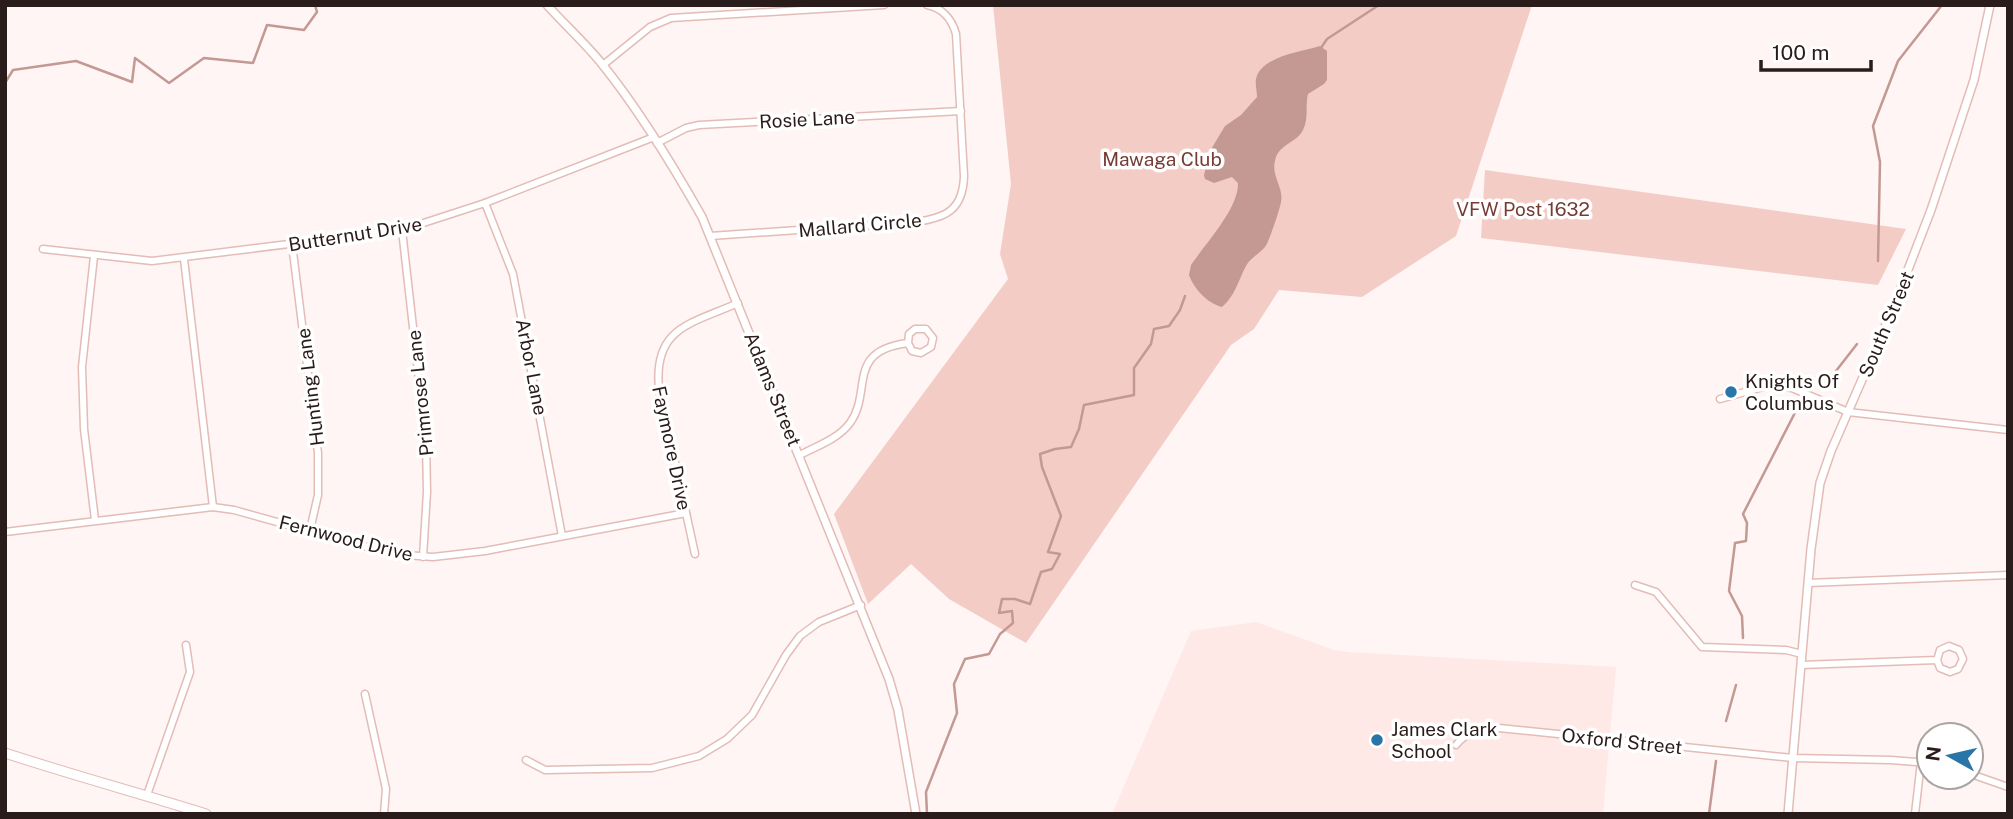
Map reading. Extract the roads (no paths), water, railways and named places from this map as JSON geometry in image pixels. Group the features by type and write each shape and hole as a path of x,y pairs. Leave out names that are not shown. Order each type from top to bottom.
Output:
{"main road":[{"path":"5,753 206,814"}],"street":[{"name":"Adams Street","path":"547,5 603,65 656,140 685,187 710,236 886,669 898,710 916,814"},
{"path":"603,65 650,27 671,18 884,5"},
{"name":"Mallard Circle","path":"710,236 915,222 948,213 960,199 964,184 954,28 942,11 927,5"},
{"name":"South Street","path":"1788,814 1808,583 1820,483 1905,280 1938,190 1974,80 1990,5"},
{"name":"Rosie Lane","path":"656,140 699,125 961,111"},
{"name":"Butternut Drive","path":"43,249 152,261 402,230 656,140"},
{"name":"Arbor Lane","path":"485,202 513,274 562,536"},
{"name":"Primrose Lane","path":"402,230 426,442 427,492 423,557"},
{"name":"Hunting Lane","path":"292,244 318,453 318,495 310,530"},
{"path":"94,256 82,367 85,429 95,520"},
{"path":"184,259 213,507"},
{"name":"Faymore Drive","path":"695,554 659,389 660,356 667,341 680,330 738,303"},
{"path":"918,328 929,331 933,338 931,348 921,354 912,351 908,342 909,334 918,328"},
{"path":"800,455 837,435 850,423 857,407 863,373 871,359 885,349 908,342"},
{"path":"1720,399 1770,385 1792,388 1848,412 2008,430"},
{"name":"Fernwood Drive","path":"5,532 213,507 372,548 423,557 464,554 686,513"},
{"path":"1808,583 2008,575"},
{"path":"1635,585 1656,592 1702,647 1786,650 1802,654"},
{"path":"526,760 541,770 652,768 699,756 727,739 752,715 786,655 806,631 818,622 861,605"},
{"path":"147,795 190,672 186,645"},
{"path":"1947,646 1957,648 1962,657 1960,667 1950,672 1940,668 1937,660 1940,650 1947,646"},
{"path":"1801,665 1937,660"},
{"path":"365,694 386,789 384,814"},
{"name":"Oxford Street","path":"1456,745 1475,731 1499,729 1793,758 1915,762"},
{"path":"1985,779 2008,787"},
{"path":"1915,814 1918,791"}],"waterway":[{"path":"5,83 13,70 76,61 132,82 135,58 169,83 204,58 253,63 267,25 304,30 317,12 315,5"},
{"path":"1321,48 1327,39 1379,5"},
{"path":"1878,261 1880,162 1873,126 1898,61 1942,5"},
{"path":"927,814 926,792 957,713 954,684 965,659 989,654 1000,634 1013,623 1012,611 999,613 1002,599 1015,599 1030,604 1041,572 1052,569 1060,554 1048,552 1061,516 1042,467 1040,454 1071,447 1079,429 1084,405 1134,395 1134,368 1151,344 1154,329 1169,326 1180,310 1185,296"},
{"path":"1829,380 1857,344"},
{"path":"1743,638 1742,616 1729,591 1735,543 1746,541 1747,523 1743,514 1800,403"},
{"path":"1726,721 1736,685"},
{"path":"1709,814 1716,761"}],"place":[{"name":"Knights Of Columbus","path":"1731,392"},
{"name":"James Clark School","path":"1377,740"}],"park label":[{"name":"Mawaga Club","path":"1162,159"},
{"name":"VFW Post 1632","path":"1523,209"}]}
